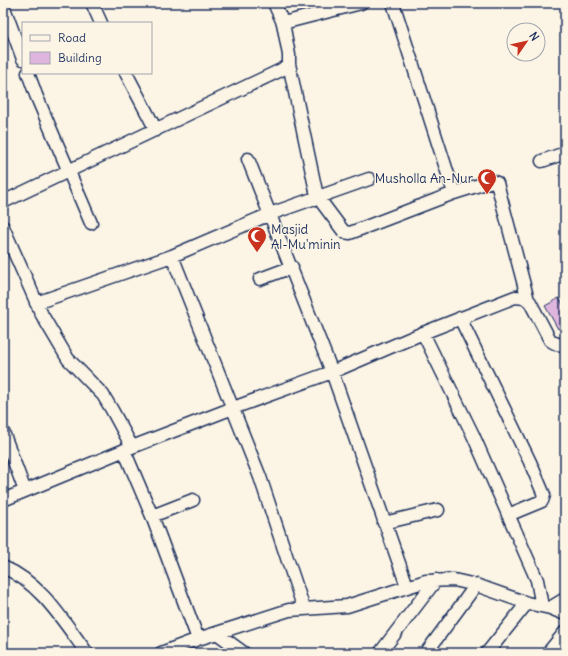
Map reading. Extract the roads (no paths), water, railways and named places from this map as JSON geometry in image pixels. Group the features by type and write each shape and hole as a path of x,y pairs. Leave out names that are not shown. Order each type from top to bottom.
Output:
{"street":[{"path":"92,3 101,22"},
{"path":"274,3 283,23 289,55 288,64 317,196 343,230 347,233 492,180 497,183 528,300"},
{"path":"283,23 361,3"},
{"path":"393,3 454,193"},
{"path":"3,5 22,56"},
{"path":"3,202 242,90 281,70 288,64"},
{"path":"28,74 68,172 91,223"},
{"path":"127,74 156,130"},
{"path":"542,161 565,153"},
{"path":"248,159 292,267 332,372 407,586"},
{"path":"36,303 172,256 270,214 317,196 369,179"},
{"path":"3,227 36,303 68,359 103,395 112,410 128,449 198,639"},
{"path":"172,256 260,477 304,609"},
{"path":"260,279 292,267"},
{"path":"3,500 233,408 332,372 423,333 515,297 522,297 528,300 534,307 550,340 554,343 562,345 565,343"},
{"path":"460,318 530,462 544,495 542,501 508,515"},
{"path":"423,333 472,434 537,580 546,607"},
{"path":"3,432 25,491"},
{"path":"152,516 193,500"},
{"path":"384,522 438,510"},
{"path":"3,567 14,572 47,600 87,653"},
{"path":"162,653 198,639 218,634 289,610 347,606 407,586 436,580 454,580 476,585 527,603 546,607 565,614"},
{"path":"380,653 436,580"},
{"path":"426,653 476,585"},
{"path":"546,607 565,599"},
{"path":"487,653 527,603"},
{"path":"548,653 565,632"},
{"path":"218,634 231,649 244,653"}],"place":[{"name":"Musholla An-Nur","path":"487,195"},
{"name":"Masjid Al-Mu'minin","path":"257,253"}]}
